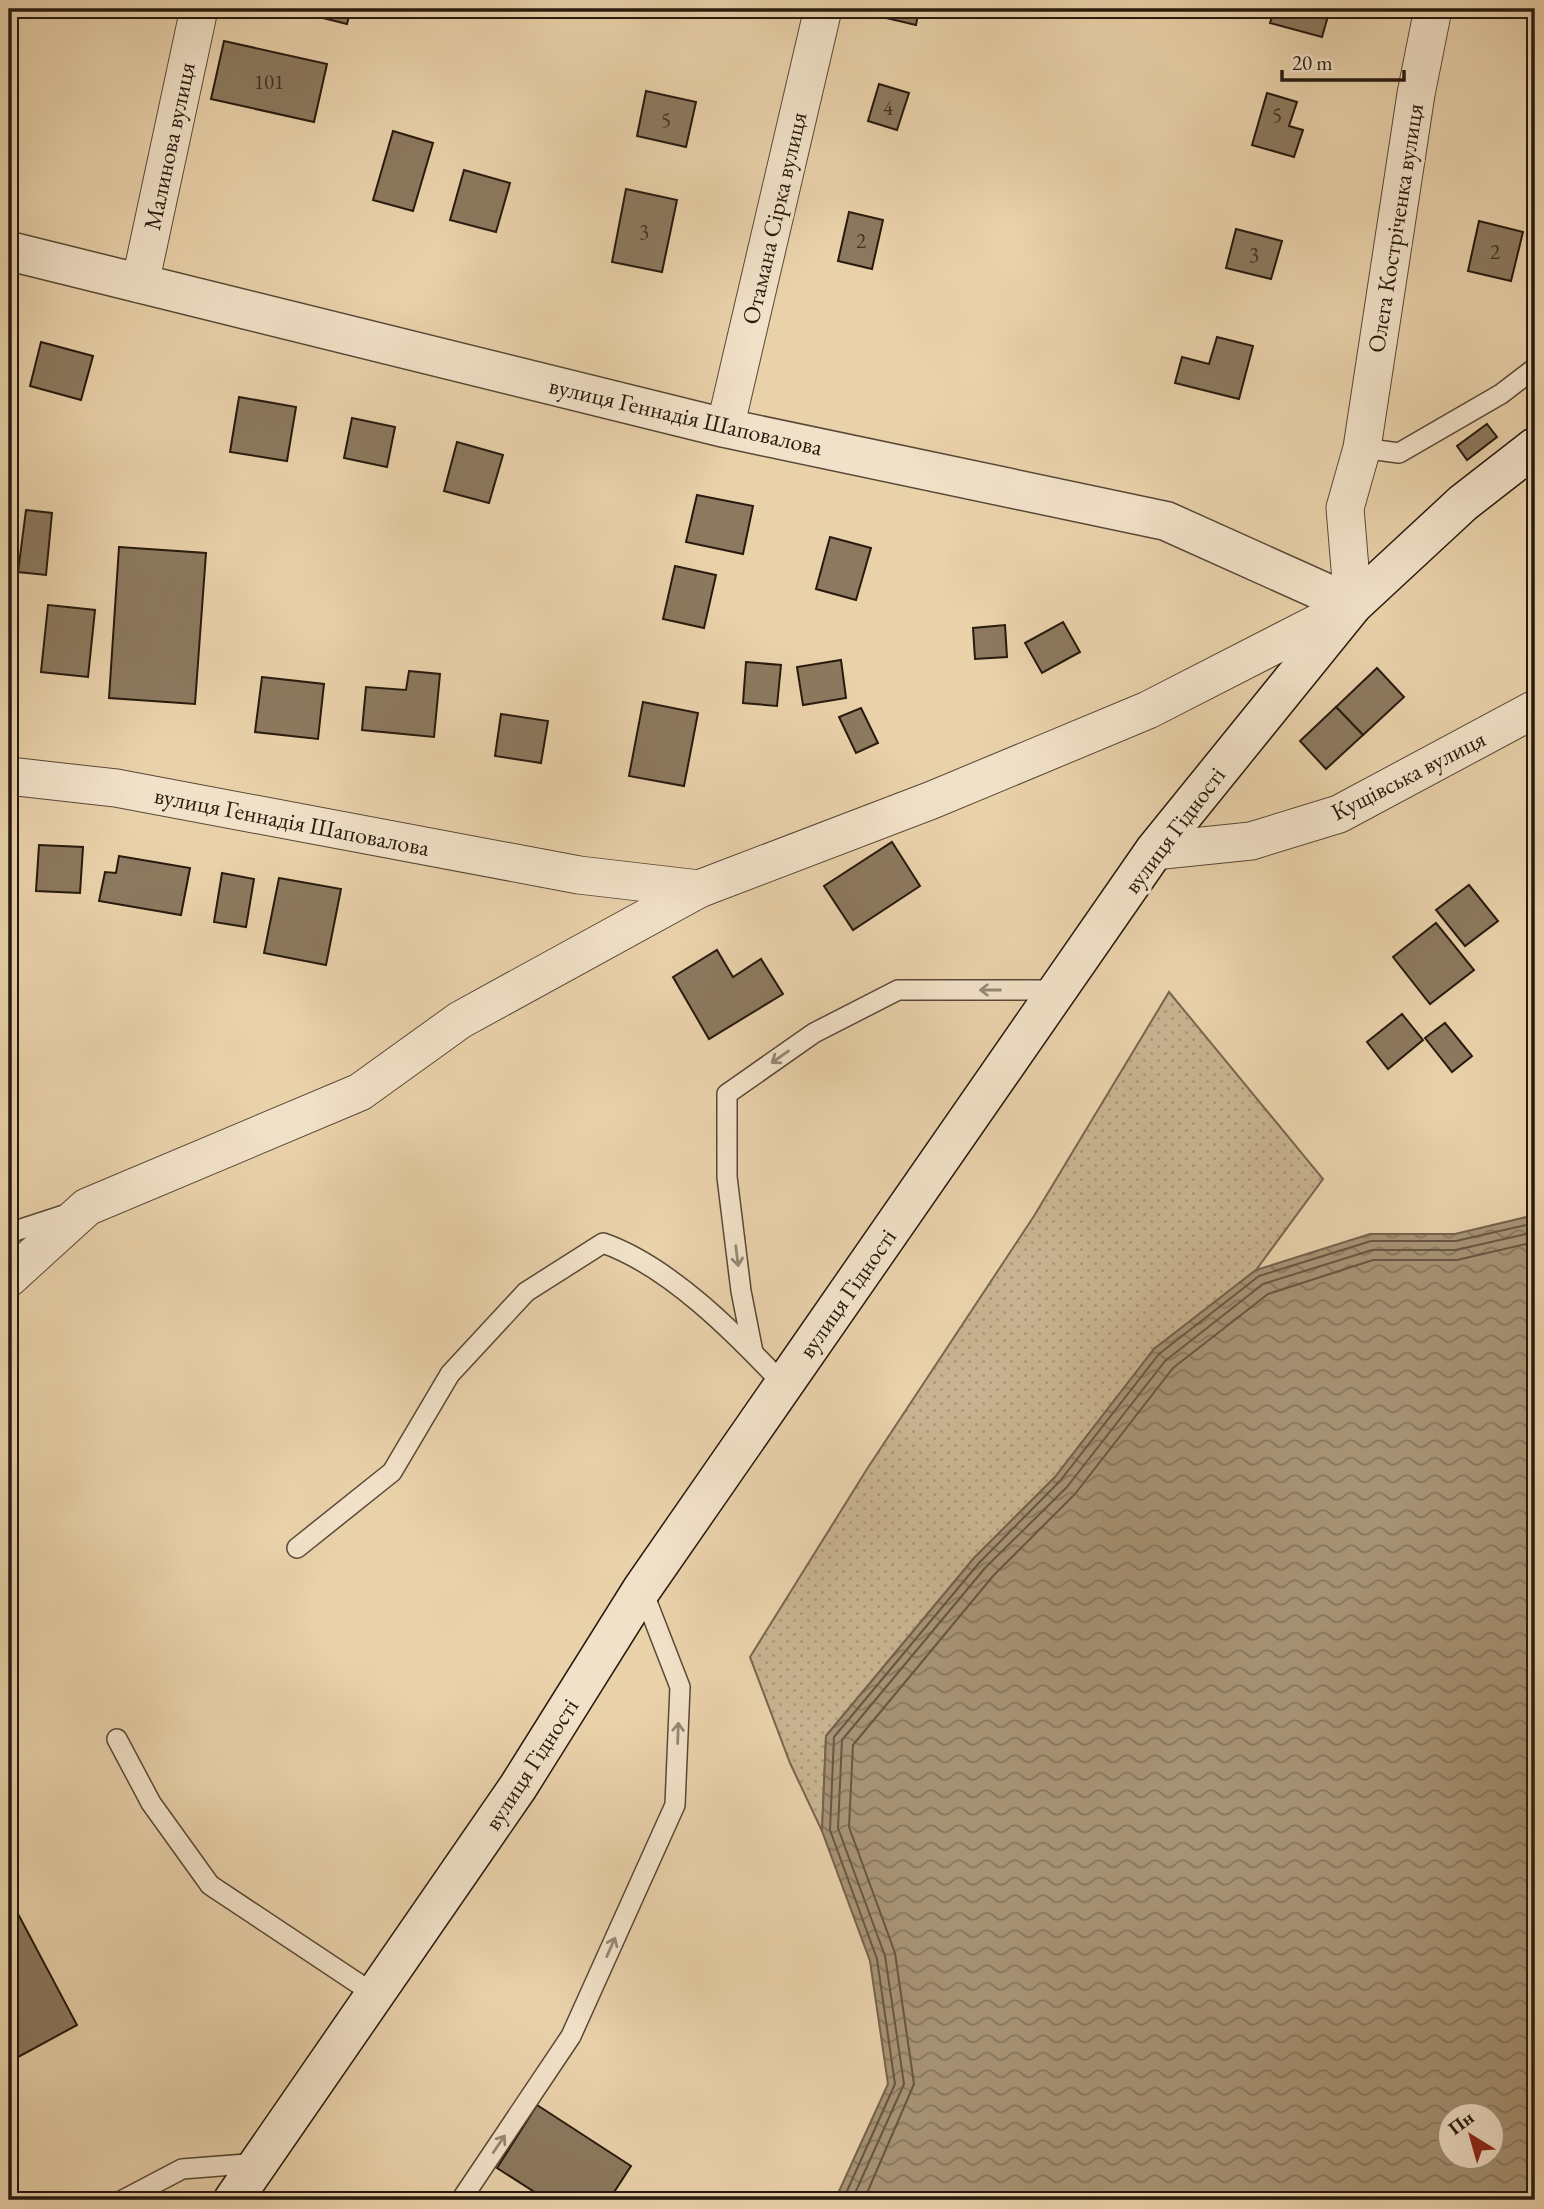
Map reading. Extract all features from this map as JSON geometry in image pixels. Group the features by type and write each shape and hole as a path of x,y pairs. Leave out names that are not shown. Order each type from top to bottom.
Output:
{"main road":[{"name":"вулиця Геннадія Шаповалова","path":"9,251 725,428 1166,521 1353,605"},
{"name":"вулиця Гідності","path":"233,2200 518,1787 642,1589 1154,851 1353,605 1463,503 1535,447"}],"street":[{"name":"Малинова вулиця","path":"140,284 199,9"},
{"name":"Отамана Сірка вулиця","path":"725,428 823,9"},
{"name":"Олега Костріченка вулиця","path":"1353,605 1345,509 1362,448 1416,93 1433,9"},
{"path":"9,1278 87,1207 360,1092 460,1020 699,888 932,800 1148,710 1353,605"},
{"name":"Кущівська вулиця","path":"1154,851 1251,841 1339,814 1535,709"},
{"name":"вулиця Геннадія Шаповалова","path":"9,776 116,788 579,875 699,888"}],"lane":[{"path":"1362,448 1399,453 1502,394 1535,368"},
{"path":"753,1352 741,1291 727,1177 727,1094 814,1033 898,990 1058,990"},
{"path":"9,1233 87,1207"},
{"path":"298,1548 392,1472 450,1374 526,1292 603,1243 631,1253 683,1292 753,1352 783,1384"},
{"path":"461,2200 571,2036 676,1805 680,1687 642,1589"},
{"path":"117,1739 151,1803 210,1885 374,1994"},
{"path":"122,2200 182,2169 258,2163"}],"shaded area":[{"path":"1169,992 1323,1179 1256,1270 1154,1349 1055,1477 974,1558 826,1736 822,1831 790,1763 750,1657 867,1469 1034,1216"}],"water":[{"path":"1535,1215 1535,2200 835,2200 888,2084 870,1961 822,1831 826,1736 974,1558 1055,1477 1154,1349 1256,1270 1370,1234 1455,1234"}],"building":[{"path":"287,9 351,9 347,24"},
{"path":"659,9 702,9 700,17"},
{"path":"884,9 919,9 916,25 882,17"},
{"path":"1274,9 1330,9 1322,37 1270,23"},
{"path":"224,41 327,64 314,122 211,99"},
{"path":"879,84 909,93 897,130 868,121"},
{"path":"646,91 696,102 686,147 637,136"},
{"path":"1267,93 1297,102 1289,126 1303,130 1294,157 1252,145"},
{"path":"393,131 433,143 413,211 373,200"},
{"path":"464,170 510,183 496,232 450,220"},
{"path":"626,189 677,200 662,272 612,262"},
{"path":"849,212 883,220 872,269 838,261"},
{"path":"1479,221 1523,232 1511,281 1468,271"},
{"path":"1236,229 1282,241 1271,279 1226,268"},
{"path":"1217,337 1253,346 1239,399 1175,383 1182,357 1209,364"},
{"path":"41,342 93,356 81,400 30,386"},
{"path":"239,397 296,407 287,461 230,452"},
{"path":"352,418 395,427 387,467 344,458"},
{"path":"1487,424 1497,437 1467,460 1457,446"},
{"path":"457,442 503,455 489,503 444,491"},
{"path":"697,495 753,506 743,554 686,542"},
{"path":"26,510 52,513 46,575 18,572"},
{"path":"830,537 871,548 856,600 816,589"},
{"path":"119,547 206,553 195,704 109,698"},
{"path":"675,566 716,575 704,628 663,619"},
{"path":"48,605 95,610 88,677 41,672"},
{"path":"1063,622 1080,652 1042,673 1025,643"},
{"path":"1005,625 1007,657 975,659 973,628"},
{"path":"841,660 846,698 803,705 797,667"},
{"path":"746,662 781,665 777,706 743,703"},
{"path":"1377,668 1404,697 1363,735 1336,707"},
{"path":"409,671 440,674 434,737 362,730 366,687 406,690"},
{"path":"262,677 324,684 318,739 255,732"},
{"path":"643,702 698,713 684,786 629,776"},
{"path":"1336,707 1363,735 1326,769 1300,741"},
{"path":"861,708 878,743 856,753 839,717"},
{"path":"501,714 548,721 541,763 495,756"},
{"path":"892,842 920,886 853,930 824,886"},
{"path":"39,845 83,847 80,893 36,891"},
{"path":"119,856 190,868 181,915 99,901 105,872 116,873"},
{"path":"222,873 254,879 246,927 214,922"},
{"path":"279,878 341,889 326,965 264,953"},
{"path":"1469,885 1498,921 1465,946 1436,910"},
{"path":"1436,923 1474,970 1430,1004 1393,957"},
{"path":"717,950 733,977 761,959 783,994 709,1039 673,977"},
{"path":"1402,1014 1423,1040 1388,1069 1367,1042"},
{"path":"1445,1023 1472,1056 1452,1072 1425,1038"},
{"path":"9,1897 77,2025 9,2062"},
{"path":"537,2105 631,2166 609,2200 547,2200 497,2168"}]}
